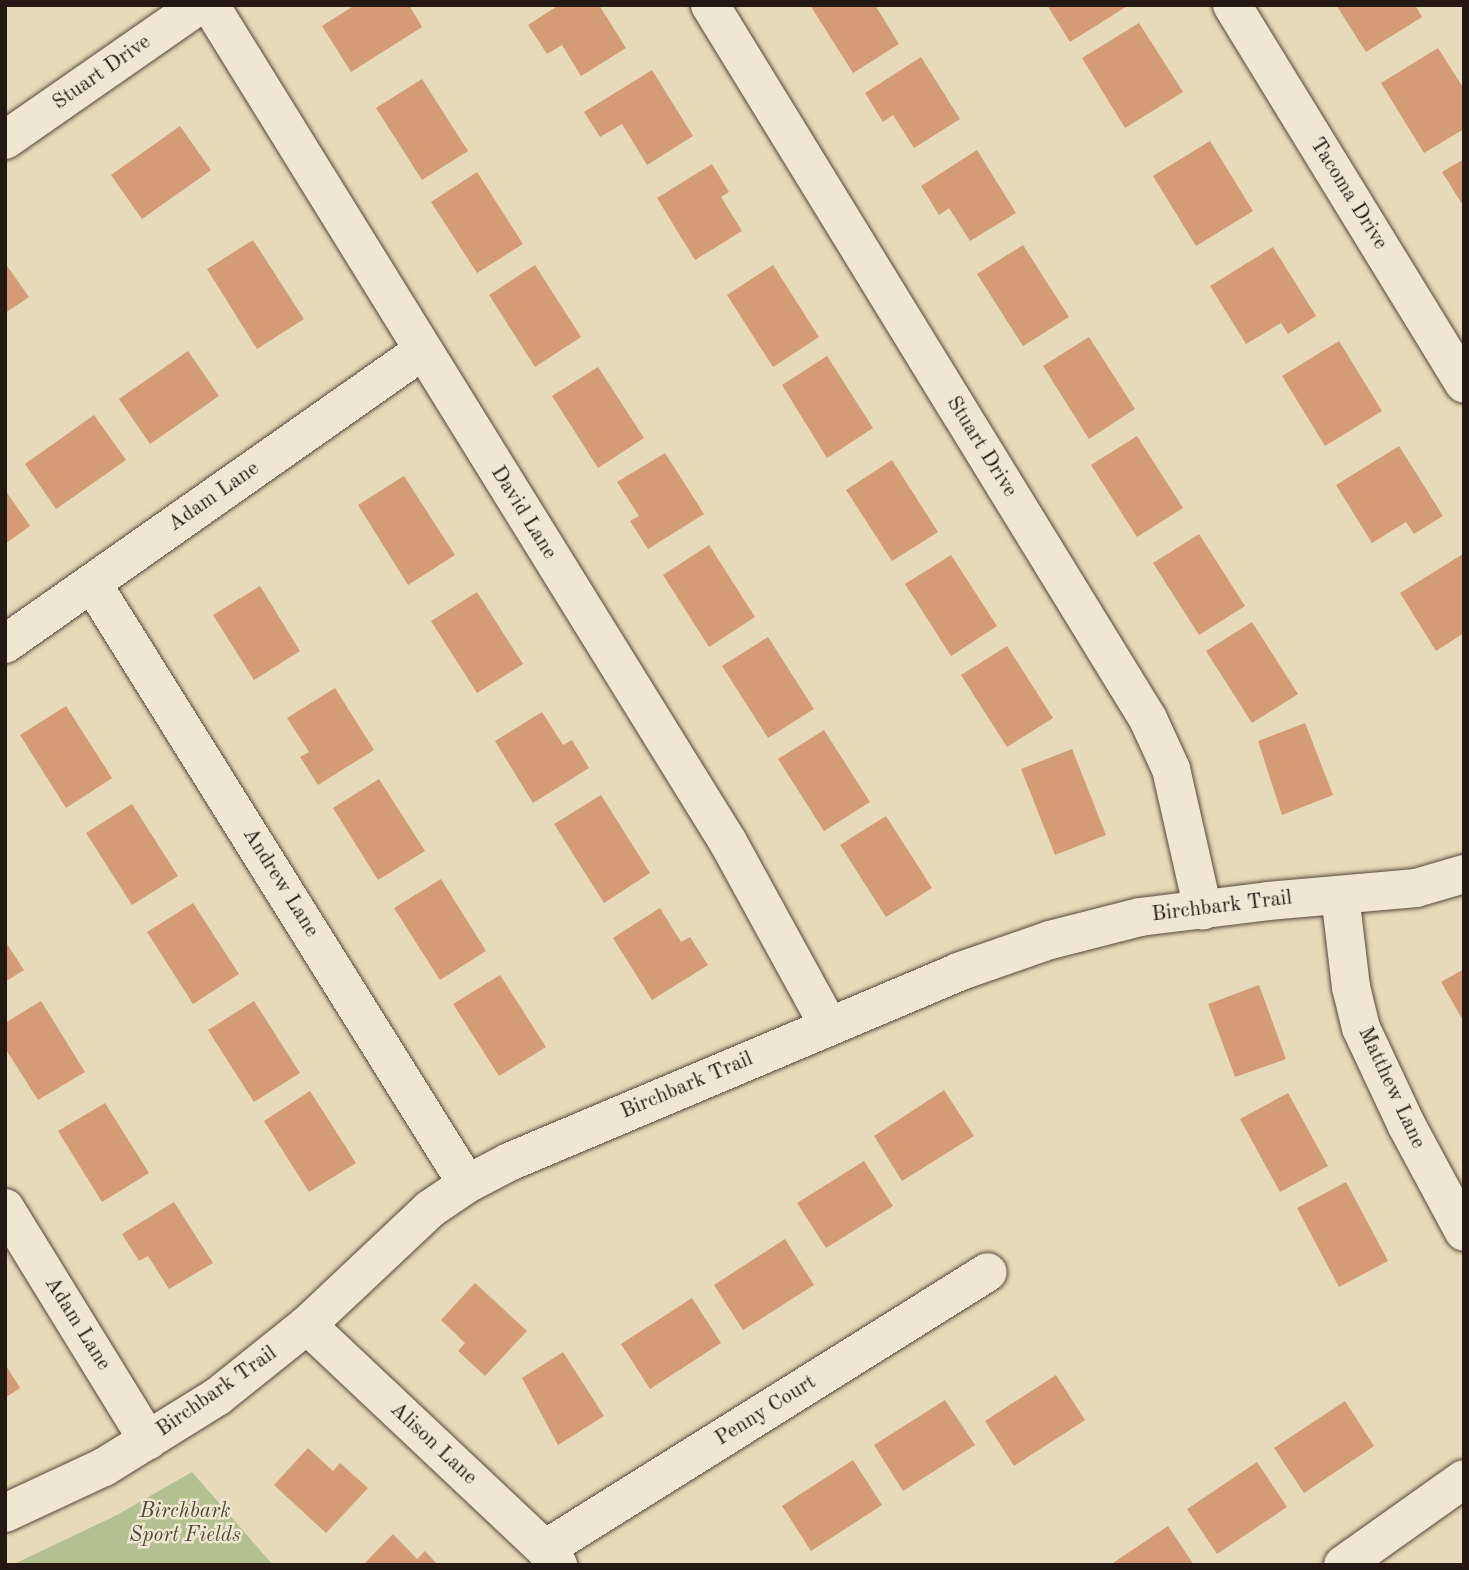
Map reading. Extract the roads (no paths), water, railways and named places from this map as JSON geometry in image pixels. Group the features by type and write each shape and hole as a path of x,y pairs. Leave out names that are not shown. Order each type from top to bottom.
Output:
{"street":[{"name":"Stuart Drive","path":"5,140 199,5"},
{"name":"David Lane","path":"210,5 728,842 828,1026"},
{"name":"Stuart Drive","path":"710,5 1149,719 1171,769 1203,910"},
{"name":"Tacoma Drive","path":"1232,5 1464,383"},
{"name":"Adam Lane","path":"5,644 422,351"},
{"name":"Andrew Lane","path":"92,583 467,1184"},
{"name":"Birchbark Trail","path":"5,1513 104,1467 217,1397 307,1325 430,1209 467,1184 509,1162 958,972 1050,940 1140,917 1416,888 1464,874"},
{"name":"Matthew Lane","path":"1340,895 1350,987 1361,1028 1406,1126 1464,1232"},
{"name":"Adam Lane","path":"5,1208 148,1440"},
{"name":"Penny Court","path":"551,1557 988,1272"},
{"name":"Alison Lane","path":"307,1325 551,1557"},
{"path":"1343,1565 1464,1479"}],"park label":[{"name":"Birchbark Sport Fields","path":"185,1524"}]}
